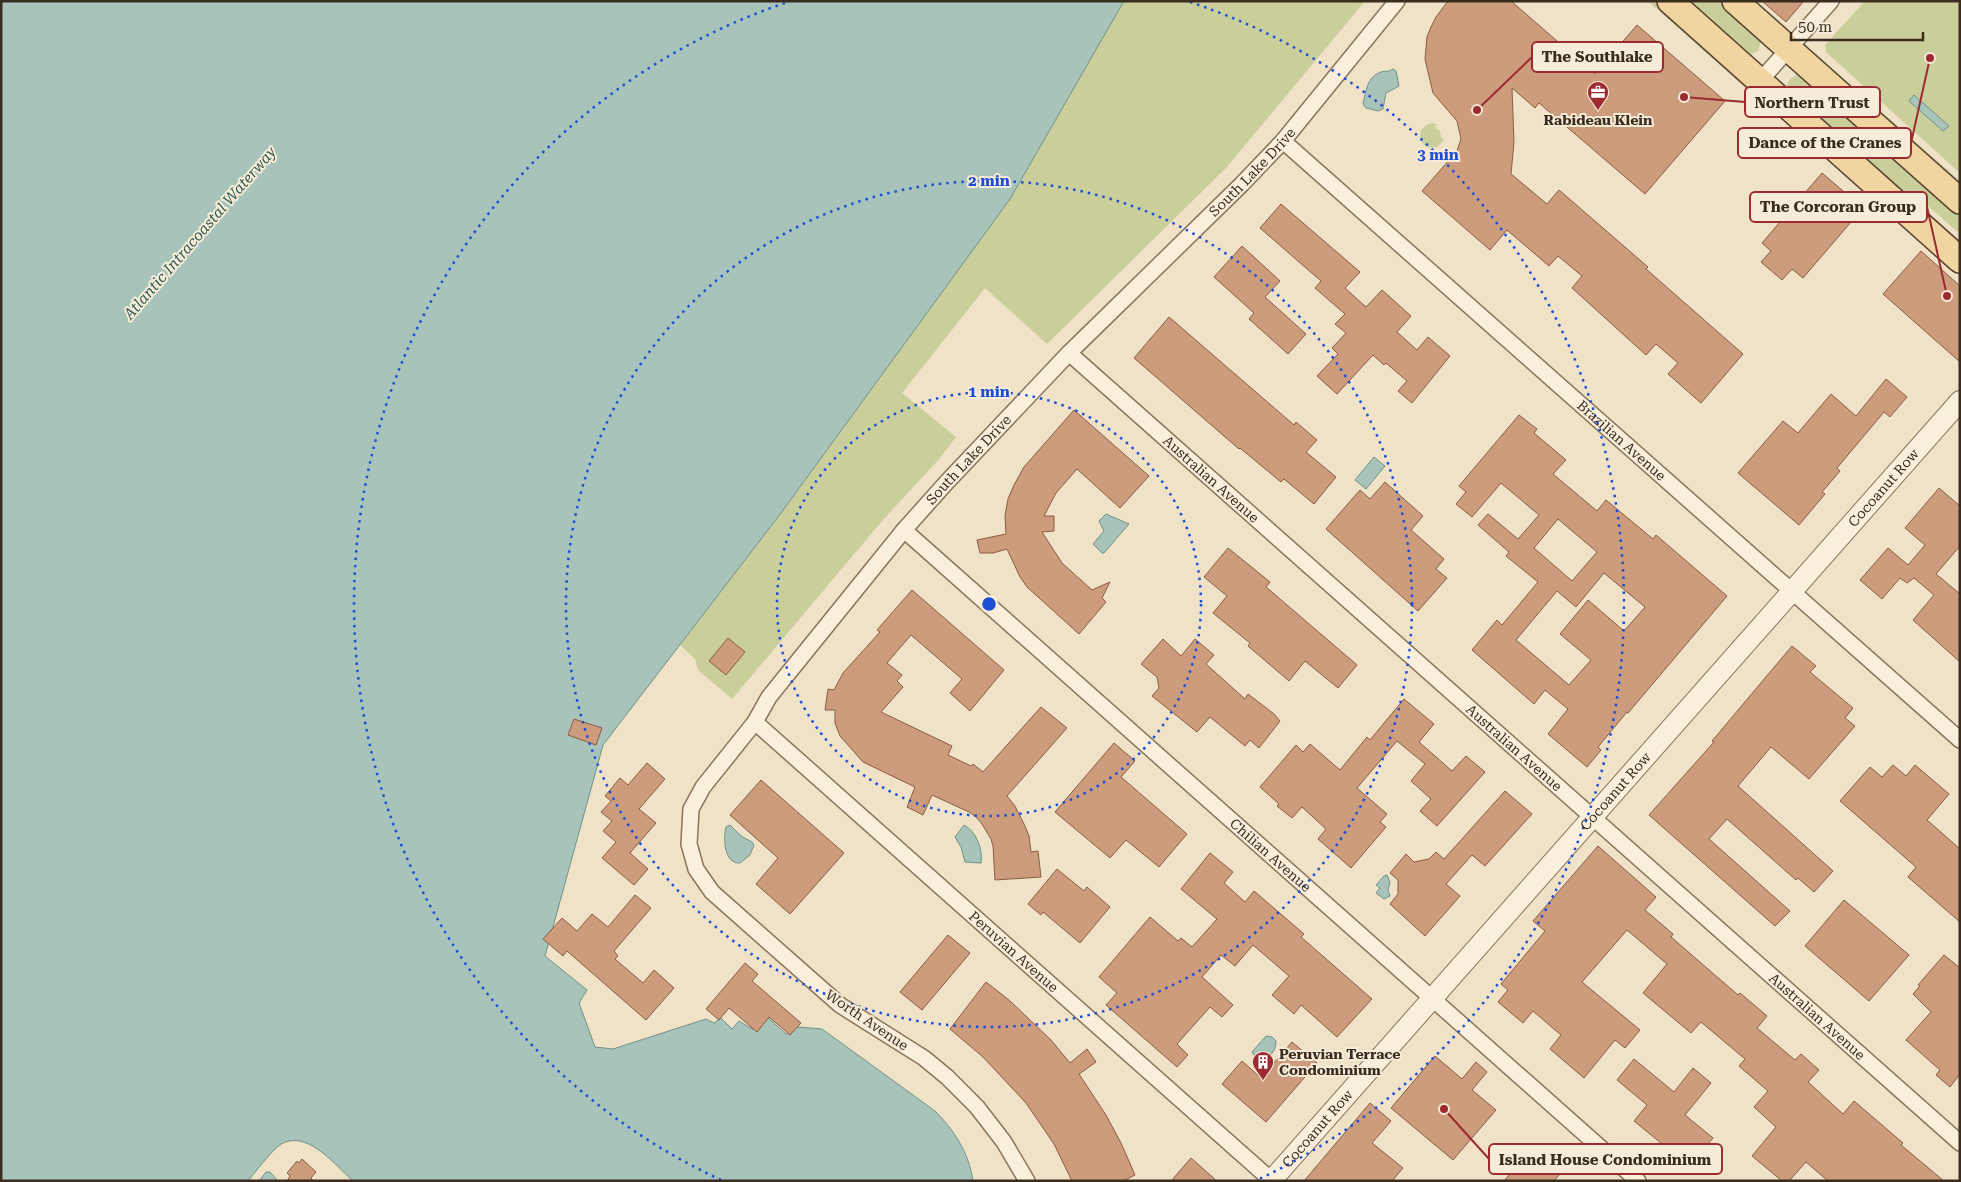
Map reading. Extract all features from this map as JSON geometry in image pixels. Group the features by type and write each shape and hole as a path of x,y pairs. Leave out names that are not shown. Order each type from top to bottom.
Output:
{"main road":[{"path":"1670,1 1960,260"},
{"path":"1735,1 1960,200"}],"street":[{"name":"South Lake Drive","path":"696,869 689,844 691,809 703,787 756,722 769,697 904,530 946,483 1069,353 1236,190 1283,141 1397,1"},
{"path":"1760,81 1831,1"},
{"name":"Brazilian Avenue","path":"1283,141 1960,740"},
{"name":"Australian Avenue","path":"1069,353 1960,1143"},
{"name":"Cocoanut Row","path":"1271,1181 1791,590 1960,401"},
{"name":"Chilian Avenue","path":"904,530 1638,1181"},
{"name":"Peruvian Avenue","path":"756,722 1271,1181"},
{"name":"Worth Avenue","path":"696,869 712,892 724,904 840,1006 924,1058 947,1077 988,1121 1004,1142 1027,1181"}],"green space":[{"path":"1124,1 1365,1 1226,168 1047,344 985,288 902,393 956,437 940,458 882,521 732,699 698,670 695,659 680,645 781,513 1010,199"},
{"path":"1648,1 1655,1 1780,112 1777,116"},
{"path":"1684,1 1720,1 1755,32 1761,42 1758,51 1749,55"},
{"path":"1865,1 1960,1 1960,173 1826,52 1825,45"},
{"path":"1815,54 1960,181 1960,187 1813,57"},
{"path":"1798,75 1808,78 1960,213 1960,234 1927,205 1893,186 1787,90 1790,80"},
{"path":"1432,123 1438,125 1434,126 1440,131 1441,138 1444,139 1434,148 1425,146 1420,139 1421,130"}],"water":[{"name":"Atlantic Intracoastal Waterway","path":"1,1 1124,1 1010,199 781,513 603,745 545,956 587,990 579,1003 595,1047 613,1049 706,1019 714,1023 721,1018 732,1029 739,1021 754,1030 767,1017 786,1034 798,1027 822,1029 935,1111 960,1143 968,1161 973,1181 353,1181 318,1149 307,1143 297,1141 286,1142 276,1148 248,1181 1,1181"},
{"path":"1393,69 1396,71 1399,86 1386,93 1383,109 1378,111 1366,108 1363,104 1370,81 1376,74"},
{"path":"1914,95 1949,126 1943,131 1909,101"},
{"path":"1374,457 1385,466 1366,489 1355,480"},
{"path":"1106,514 1129,524 1102,553 1093,544 1104,531 1099,521"},
{"path":"730,825 754,845 750,855 740,863 731,859 726,850 725,832 726,827"},
{"path":"964,825 976,837 981,853 981,863 965,862 961,847 955,837"},
{"path":"1387,875 1390,882 1388,890 1390,896 1384,899 1376,893 1380,888 1376,885"},
{"path":"1266,1036 1272,1037 1276,1041 1275,1048 1269,1056 1260,1060 1252,1052"},
{"path":"266,1172 270,1172 278,1181 259,1181"}],"building":[{"path":"1448,1 1511,1 1595,74 1637,25 1725,101 1645,194 1539,103 1535,108 1512,88 1514,142 1511,174 1547,204 1559,190 1648,267 1646,269 1743,354 1701,403 1668,374 1678,363 1656,344 1646,355 1572,288 1582,276 1558,256 1549,266 1507,230 1490,250 1422,191 1457,151 1461,139 1457,121 1433,93 1425,59 1427,37 1436,17"},
{"path":"1762,1 1804,1 1786,22"},
{"path":"1822,173 1863,208 1803,278 1792,269 1782,280 1761,262 1771,251 1762,243"},
{"path":"1281,204 1360,272 1345,288 1366,307 1382,290 1411,316 1397,332 1417,350 1428,337 1450,356 1412,403 1398,391 1407,381 1386,363 1384,365 1373,355 1337,394 1317,376 1338,354 1332,348 1346,333 1335,324 1345,314 1315,288 1321,281 1260,228"},
{"path":"1242,246 1280,281 1265,297 1306,334 1288,354 1249,319 1254,313 1214,277"},
{"path":"1921,251 1960,286 1960,362 1883,294"},
{"path":"1169,317 1294,425 1296,422 1317,440 1306,452 1336,477 1314,504 1284,479 1281,482 1239,449 1134,358"},
{"path":"1886,379 1907,397 1890,417 1884,412 1837,468 1840,471 1822,492 1825,494 1799,525 1738,473 1783,421 1798,433 1831,394 1856,416"},
{"path":"1074,410 1149,476 1120,508 1077,469 1056,493 1044,516 1054,516 1054,531 1042,532 1062,563 1092,590 1110,582 1102,598 1106,602 1079,634 1027,587 1020,577 1007,549 993,553 980,553 977,540 1006,534 1005,516 1008,499 1014,485 1024,467"},
{"path":"1519,415 1537,429 1534,433 1566,460 1553,474 1597,511 1606,500 1653,539 1656,535 1727,596 1598,747 1601,750 1587,767 1548,734 1568,709 1545,690 1534,704 1472,650 1497,620 1502,625 1538,582 1506,556 1509,552 1478,525 1488,514 1518,539 1539,515 1501,483 1472,517 1456,504 1466,492 1459,486","holes":["1558,519 1597,552 1572,581 1534,548","1604,573 1645,607 1624,631 1588,600 1560,634 1591,660 1569,685 1516,640 1557,591 1576,607"]},
{"path":"1385,482 1423,516 1411,530 1444,559 1436,569 1447,578 1418,611 1326,529 1360,490 1370,499"},
{"path":"1939,488 1960,506 1960,546 1936,574 1960,594 1960,662 1913,620 1934,595 1914,578 1907,583 1900,578 1882,599 1860,580 1888,548 1908,565 1925,545 1905,528"},
{"path":"1228,548 1270,582 1266,587 1357,665 1338,688 1305,661 1289,681 1248,646 1250,643 1213,613 1227,596 1204,577"},
{"path":"912,590 1004,670 970,711 950,693 962,679 911,635 887,663 902,675 897,681 903,687 881,712 952,746 948,755 971,766 973,764 983,772 1041,707 1067,728 1007,796 1015,806 1025,826 1029,836 1031,852 1038,851 1041,877 995,880 991,839 976,817 932,795 923,815 907,807 915,787 863,762 840,736 835,723 835,710 825,710 828,689 834,690 843,673 880,632 877,630"},
{"path":"728,638 745,652 726,675 709,661"},
{"path":"1163,639 1181,656 1195,639 1214,655 1206,664 1245,699 1248,694 1274,714 1280,721 1259,748 1250,740 1245,746 1210,717 1197,732 1152,696 1159,688 1157,677 1141,664"},
{"path":"1792,646 1816,666 1810,672 1853,708 1845,718 1855,726 1809,779 1771,747 1738,786 1833,871 1814,892 1798,878 1796,880 1727,819 1709,839 1790,911 1775,926 1649,815 1714,742 1712,741"},
{"path":"1404,699 1434,724 1419,742 1452,771 1466,756 1485,772 1437,826 1420,811 1431,799 1411,781 1425,764 1397,741 1357,788 1387,814 1380,822 1386,827 1351,868 1318,839 1326,829 1302,807 1292,818 1277,806 1279,804 1260,787 1296,745 1303,752 1310,744 1340,770 1367,737 1370,740"},
{"path":"574,719 602,728 596,745 568,735"},
{"path":"1114,743 1135,761 1121,777 1187,834 1159,867 1126,840 1110,858 1055,812"},
{"path":"647,763 665,779 639,809 656,823 630,853 648,869 634,885 602,858 616,842 603,831 612,821 601,812 611,801 605,796 620,778 628,785"},
{"path":"1893,765 1906,776 1915,765 1949,794 1927,820 1960,849 1960,922 1908,877 1916,867 1840,801 1870,767 1882,777"},
{"path":"761,780 844,853 790,914 756,884 778,858 730,815"},
{"path":"1505,791 1532,814 1485,866 1472,855 1446,884 1460,896 1425,936 1390,904 1398,894 1398,880 1390,873 1406,854 1414,862 1429,859 1436,852 1444,859"},
{"path":"1598,846 1656,897 1645,910 1673,934 1671,937 1738,995 1740,993 1767,1016 1757,1028 1795,1060 1801,1054 1819,1070 1808,1082 1843,1114 1854,1101 1903,1143 1901,1145 1944,1181 1828,1181 1806,1162 1789,1181 1782,1181 1752,1156 1776,1127 1754,1107 1768,1091 1739,1066 1745,1059 1701,1022 1691,1033 1643,993 1667,964 1627,930 1582,982 1640,1030 1625,1048 1615,1040 1584,1078 1550,1049 1561,1035 1533,1011 1523,1023 1498,1002 1508,990 1501,984 1545,931 1533,921"},
{"path":"1210,853 1233,872 1224,883 1245,902 1254,891 1304,934 1301,937 1372,999 1337,1037 1301,1005 1294,1014 1272,995 1289,976 1253,945 1235,966 1221,955 1202,977 1233,1005 1222,1017 1210,1007 1177,1044 1188,1055 1177,1067 1106,1005 1117,993 1099,977 1150,917 1178,941 1181,938 1192,947 1217,919 1181,889"},
{"path":"1057,869 1084,891 1087,887 1110,907 1080,943 1043,912 1041,915 1028,904"},
{"path":"635,895 651,908 614,951 618,956 615,959 643,983 654,970 674,988 646,1020 567,951 563,956 543,939 562,918 577,931 592,914 608,927"},
{"path":"1844,900 1909,955 1869,1001 1805,946"},
{"path":"948,935 970,953 922,1010 900,992"},
{"path":"1944,955 1960,968 1960,1074 1950,1087 1936,1075 1940,1070 1906,1040 1931,1012 1913,994 1920,986 1918,985"},
{"path":"745,963 758,974 752,981 801,1023 790,1035 769,1017 757,1032 729,1008 719,1020 706,1009"},
{"path":"986,982 1009,1000 1051,1040 1070,1063 1087,1049 1096,1062 1079,1074 1106,1115 1135,1175 1123,1181 1072,1181 1054,1144 1026,1103 983,1057 950,1029"},
{"name":"Peruvian Terrace Condominium","path":"1292,1042 1317,1063 1266,1122 1222,1084 1242,1061 1261,1078"},
{"path":"1435,1056 1462,1079 1476,1062 1487,1072 1472,1090 1496,1110 1453,1160 1391,1108"},
{"path":"1634,1059 1674,1092 1693,1068 1711,1083 1685,1115 1713,1138 1689,1166 1634,1121 1647,1105 1617,1080"},
{"path":"1370,1103 1391,1121 1372,1143 1403,1168 1392,1181 1304,1181"},
{"path":"1536,1143 1565,1168 1554,1181 1504,1181"},
{"path":"1191,1158 1217,1181 1171,1181"},
{"path":"302,1159 316,1172 311,1178 313,1181 287,1181 290,1176 287,1173 297,1161 299,1163"}],"place":[{"name":"Dance of the Cranes","path":"1930,58"},
{"name":"Northern Trust","path":"1684,97"},
{"name":"The Southlake","path":"1477,110"},
{"name":"Rabideau Klein","path":"1598,111"},
{"name":"The Corcoran Group","path":"1947,296"},
{"name":"Peruvian Terrace Condominium","path":"1263,1081"},
{"name":"Island House Condominium","path":"1444,1109"}]}
